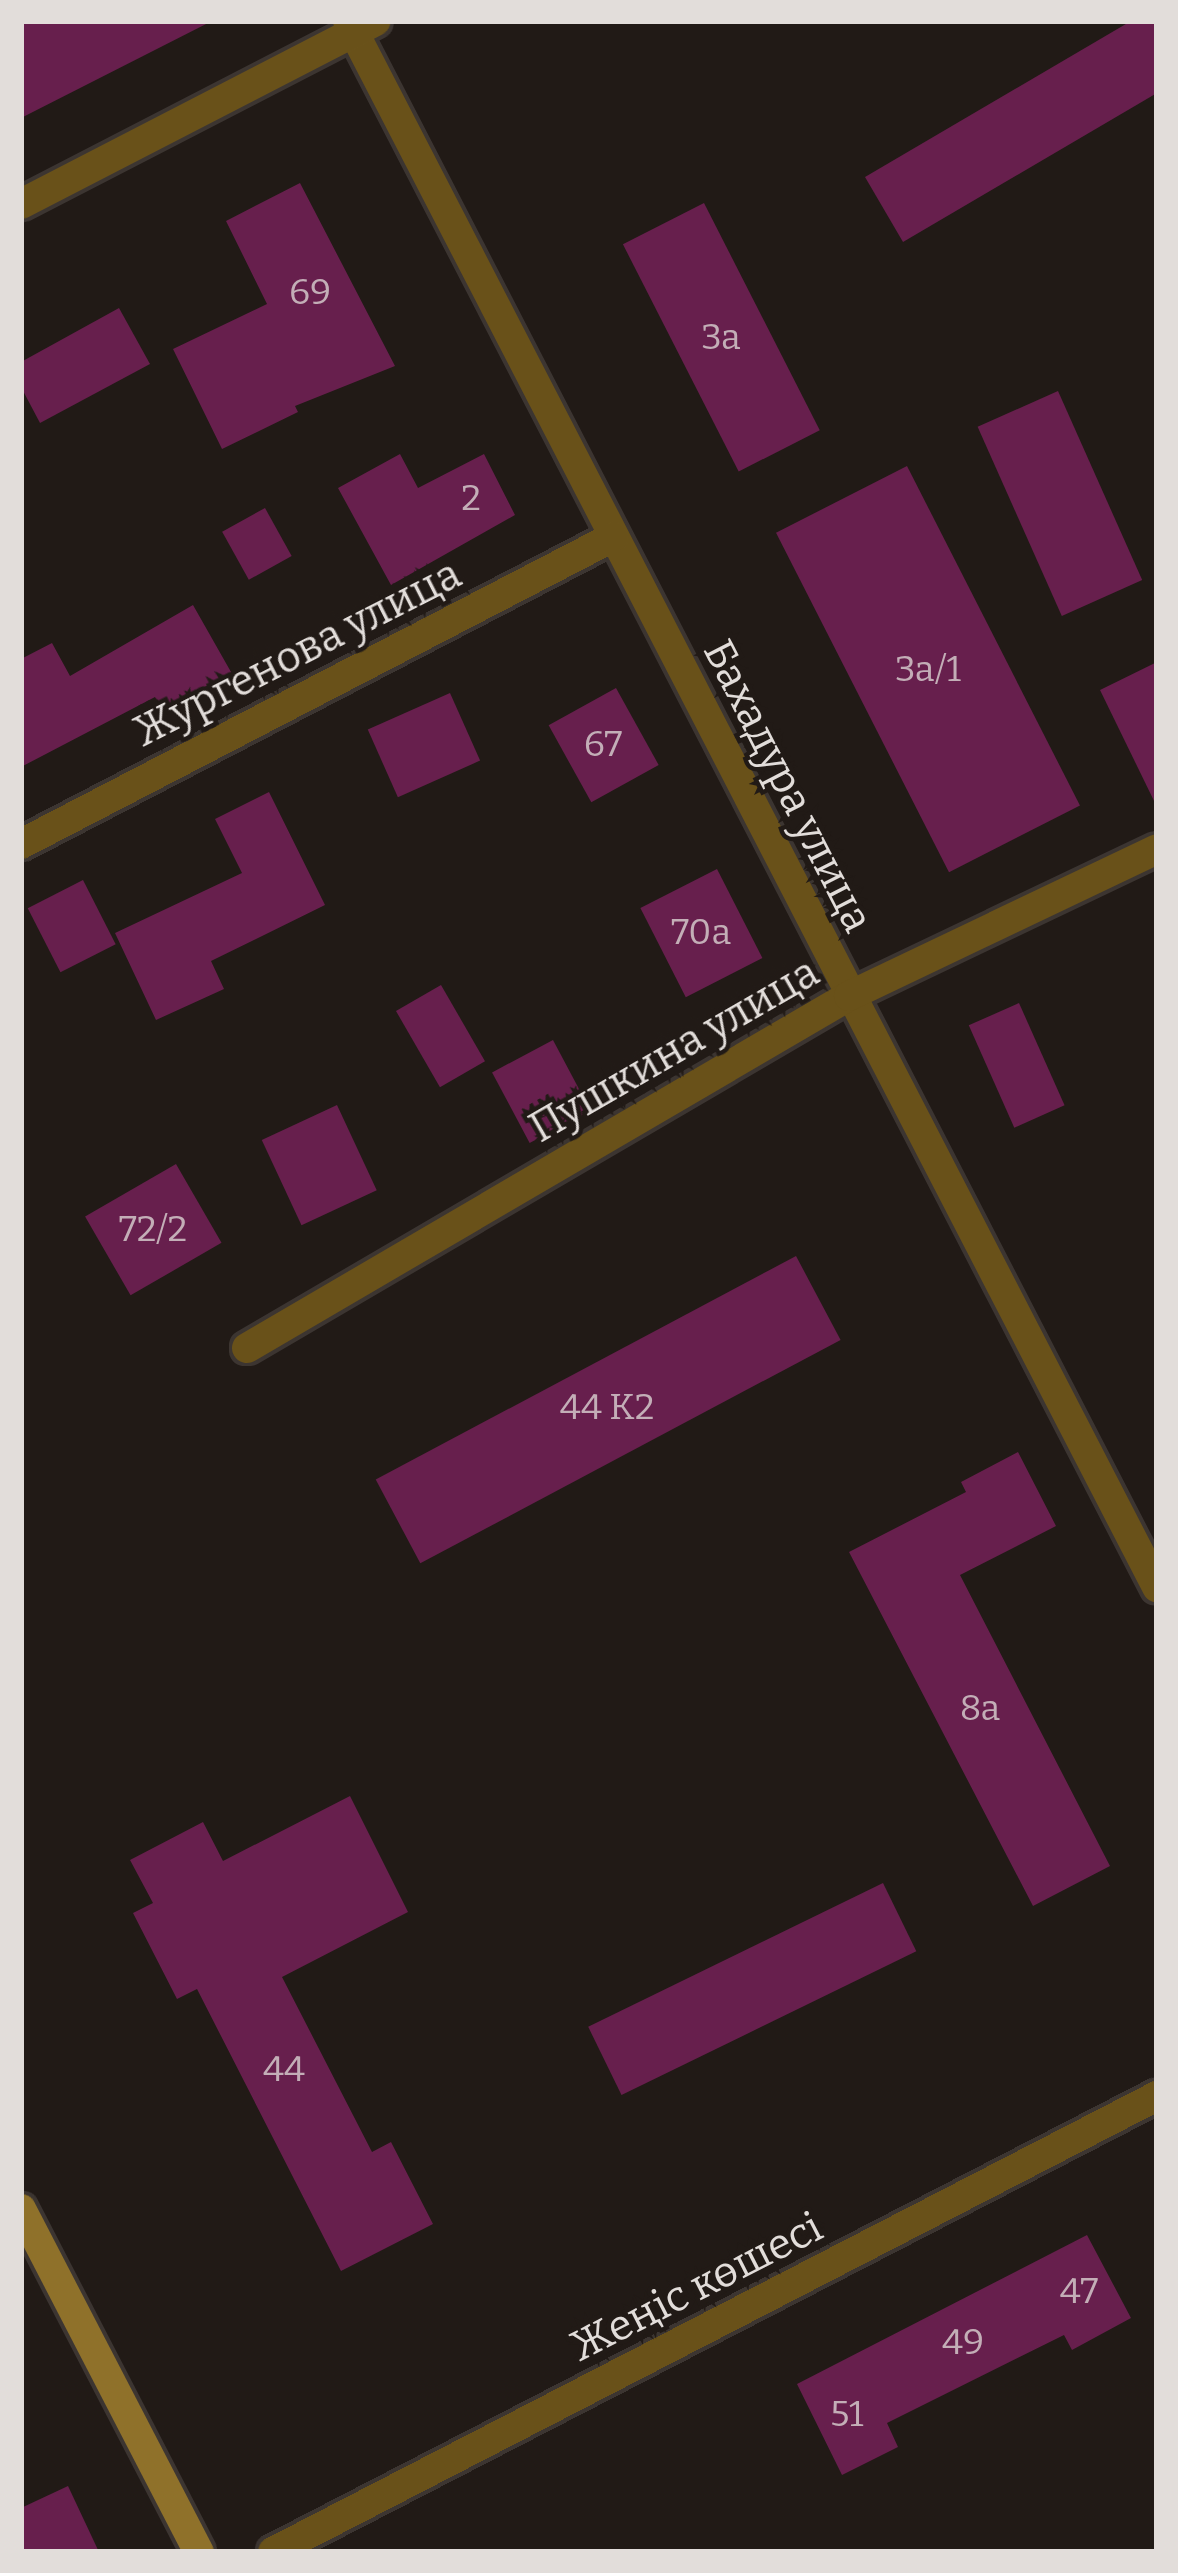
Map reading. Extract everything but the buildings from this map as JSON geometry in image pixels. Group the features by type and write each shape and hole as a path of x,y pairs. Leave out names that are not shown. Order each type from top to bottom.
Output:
{"street":[{"path":"21,204 359,25"},
{"name":"Бахадура улица","path":"359,25 613,537 1157,1588"},
{"name":"Жургенова улица","path":"21,844 613,537"},
{"name":"Пушкина улица","path":"247,1348 849,996 1157,848"},
{"name":"Жеңіс көшесі","path":"272,2552 1157,2096"},
{"path":"21,2209 199,2552"}]}
